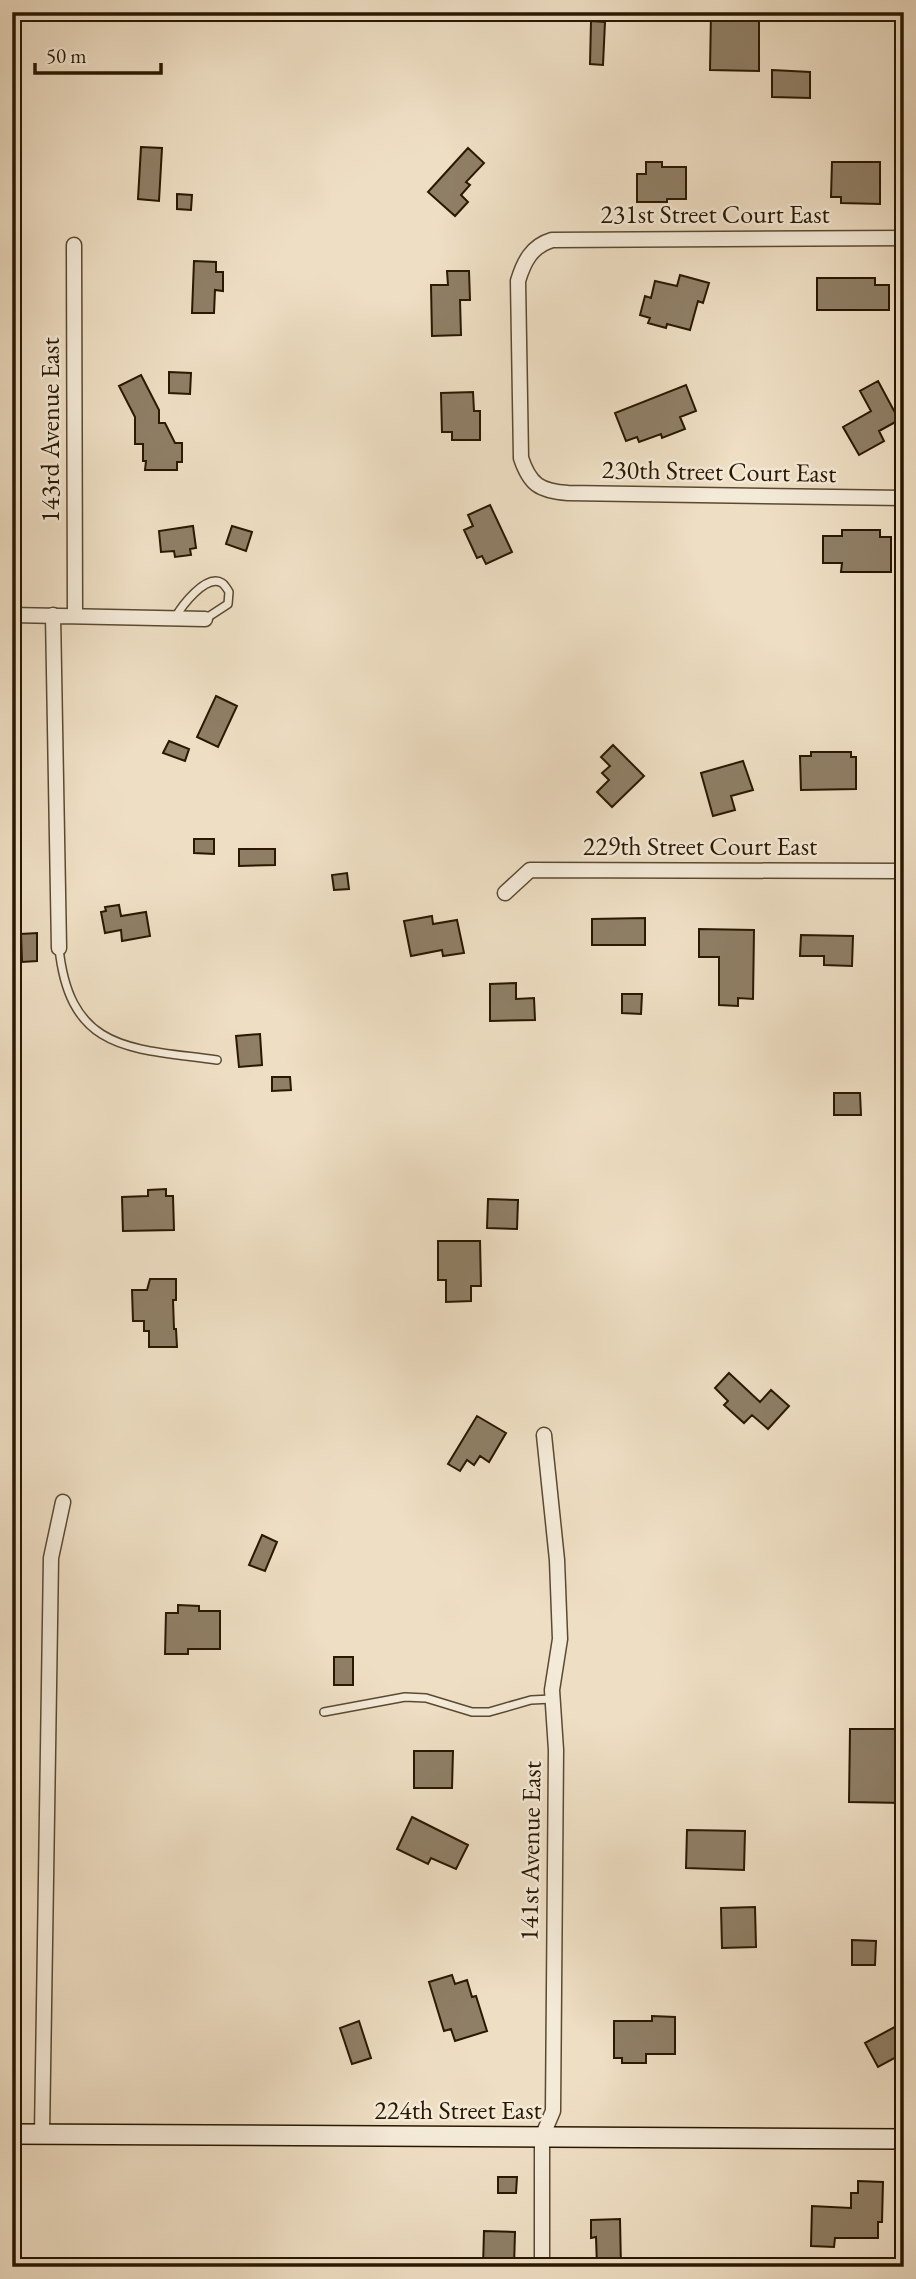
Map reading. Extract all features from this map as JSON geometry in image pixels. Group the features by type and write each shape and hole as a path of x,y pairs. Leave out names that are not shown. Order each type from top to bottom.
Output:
{"street":[{"name":"231st Street Court East","path":"535,484 526,473 521,458 518,281 522,268 540,244 552,240 583,238 904,238"},
{"name":"143rd Avenue East","path":"74,245 75,615"},
{"name":"230th Street Court East","path":"535,484 544,490 568,493 904,498"},
{"path":"12,615 205,619"},
{"path":"53,615 59,948"},
{"name":"229th Street Court East","path":"505,893 530,870 904,871"},
{"name":"141st Avenue East","path":"542,2267 542,2137 553,2111 556,1789 553,1699 560,1639 557,1560 544,1435"},
{"path":"42,2134 51,1558 63,1502"},
{"name":"224th Street East","path":"12,2134 904,2139"}],"lane":[{"path":"175,618 185,601 204,586 216,581 223,583 229,592 228,604 205,619"},
{"path":"59,948 61,972 72,1002 81,1017 96,1032 115,1043 137,1049 218,1060"},
{"path":"324,1712 405,1697 426,1698 471,1712 489,1712 531,1700 553,1699"}],"building":[{"path":"711,13 759,14 759,71 710,70"},
{"path":"591,21 605,22 603,65 590,64"},
{"path":"772,70 810,72 810,98 772,97"},
{"path":"141,147 162,148 159,201 138,199"},
{"path":"468,148 484,163 466,182 470,185 461,195 468,202 455,216 428,192"},
{"path":"646,162 662,162 662,167 686,167 686,199 637,202 637,174 646,174"},
{"path":"832,162 880,162 880,204 841,203 841,197 831,197"},
{"path":"177,194 192,195 191,210 177,209"},
{"path":"194,261 216,262 216,272 223,272 223,291 215,290 214,313 192,313"},
{"path":"447,271 469,271 470,300 460,300 461,335 432,336 431,285 448,285"},
{"path":"680,275 709,283 703,303 698,301 690,330 667,324 666,328 648,323 650,318 640,315 645,296 651,298 655,281 677,286"},
{"path":"817,278 875,278 875,285 889,285 889,310 817,310"},
{"path":"169,372 191,373 190,394 169,393"},
{"path":"141,375 159,410 159,423 165,423 175,443 182,443 182,462 177,462 177,470 145,470 143,444 135,444 135,417 119,386"},
{"path":"878,381 899,420 879,431 884,441 859,455 843,427 871,411 860,391"},
{"path":"686,385 696,411 680,417 685,429 662,438 661,434 639,442 637,437 626,441 615,413"},
{"path":"473,392 474,411 480,411 480,440 452,440 452,432 442,432 441,393"},
{"path":"490,505 512,552 486,564 482,556 477,558 464,530 473,526 468,515"},
{"path":"193,526 196,548 190,549 191,555 175,557 174,551 161,552 159,531"},
{"path":"232,526 252,532 246,551 226,544"},
{"path":"842,530 880,530 880,537 891,537 891,572 841,572 842,563 823,563 823,536 842,536"},
{"path":"216,696 237,706 218,747 197,737"},
{"path":"169,741 189,749 185,761 163,753"},
{"path":"613,745 644,776 612,807 597,792 609,780 602,773 610,766 601,757"},
{"path":"811,752 851,752 851,757 856,757 856,789 801,790 800,756 811,756"},
{"path":"743,761 753,790 731,796 735,810 713,816 701,773"},
{"path":"194,839 214,839 214,854 194,853"},
{"path":"239,849 275,849 275,865 239,866"},
{"path":"347,873 349,889 334,890 332,875"},
{"path":"119,905 121,916 146,912 150,936 122,941 121,930 105,933 101,912 106,911 105,907"},
{"path":"432,916 433,924 457,920 464,953 443,956 442,950 411,956 404,921"},
{"path":"645,918 645,945 592,945 592,919"},
{"path":"699,929 754,930 753,999 738,998 738,1006 719,1005 719,957 699,957"},
{"path":"37,933 37,961 22,962 21,934"},
{"path":"801,935 853,936 852,966 824,965 824,956 800,956"},
{"path":"516,983 516,999 534,998 535,1020 490,1021 490,984"},
{"path":"622,994 642,994 641,1014 622,1013"},
{"path":"260,1034 262,1065 239,1067 236,1036"},
{"path":"272,1077 290,1077 291,1090 272,1091"},
{"path":"834,1093 860,1093 861,1115 834,1115"},
{"path":"166,1189 166,1196 173,1196 174,1230 123,1231 122,1197 148,1196 148,1190"},
{"path":"488,1199 518,1200 517,1229 487,1228"},
{"path":"438,1241 480,1241 481,1286 471,1286 471,1301 446,1302 446,1280 438,1280"},
{"path":"150,1279 176,1279 176,1300 173,1300 177,1347 149,1347 149,1331 144,1331 144,1321 133,1321 132,1290 147,1290"},
{"path":"729,1373 760,1402 771,1390 789,1406 768,1429 752,1415 744,1423 724,1405 728,1401 715,1388"},
{"path":"477,1416 506,1433 489,1462 480,1456 474,1465 467,1460 460,1471 448,1464"},
{"path":"262,1535 277,1542 265,1571 249,1565"},
{"path":"178,1605 199,1606 199,1611 220,1611 220,1649 188,1649 188,1654 165,1654 166,1613 178,1613"},
{"path":"334,1657 353,1657 353,1685 334,1685"},
{"path":"850,1729 904,1729 904,1803 849,1802"},
{"path":"414,1751 453,1751 452,1788 414,1788"},
{"path":"412,1817 468,1845 456,1869 431,1858 428,1864 397,1849"},
{"path":"687,1830 745,1831 744,1870 686,1868"},
{"path":"755,1907 756,1947 722,1948 721,1908"},
{"path":"852,1940 876,1941 875,1965 852,1965"},
{"path":"452,1975 455,1984 467,1980 472,1997 476,1996 487,2031 455,2041 451,2029 444,2031 429,1982"},
{"path":"652,2016 675,2017 675,2054 646,2054 646,2063 622,2063 622,2058 614,2058 614,2021 652,2021"},
{"path":"359,2021 371,2058 352,2064 340,2028"},
{"path":"904,2022 904,2053 878,2067 865,2043"},
{"path":"498,2177 517,2177 516,2193 498,2193"},
{"path":"858,2181 883,2182 882,2222 878,2222 878,2238 835,2238 834,2247 811,2246 812,2206 851,2208 851,2193 858,2193"},
{"path":"620,2219 621,2267 597,2267 596,2237 591,2238 591,2220"},
{"path":"484,2231 515,2232 514,2267 483,2267"}]}
